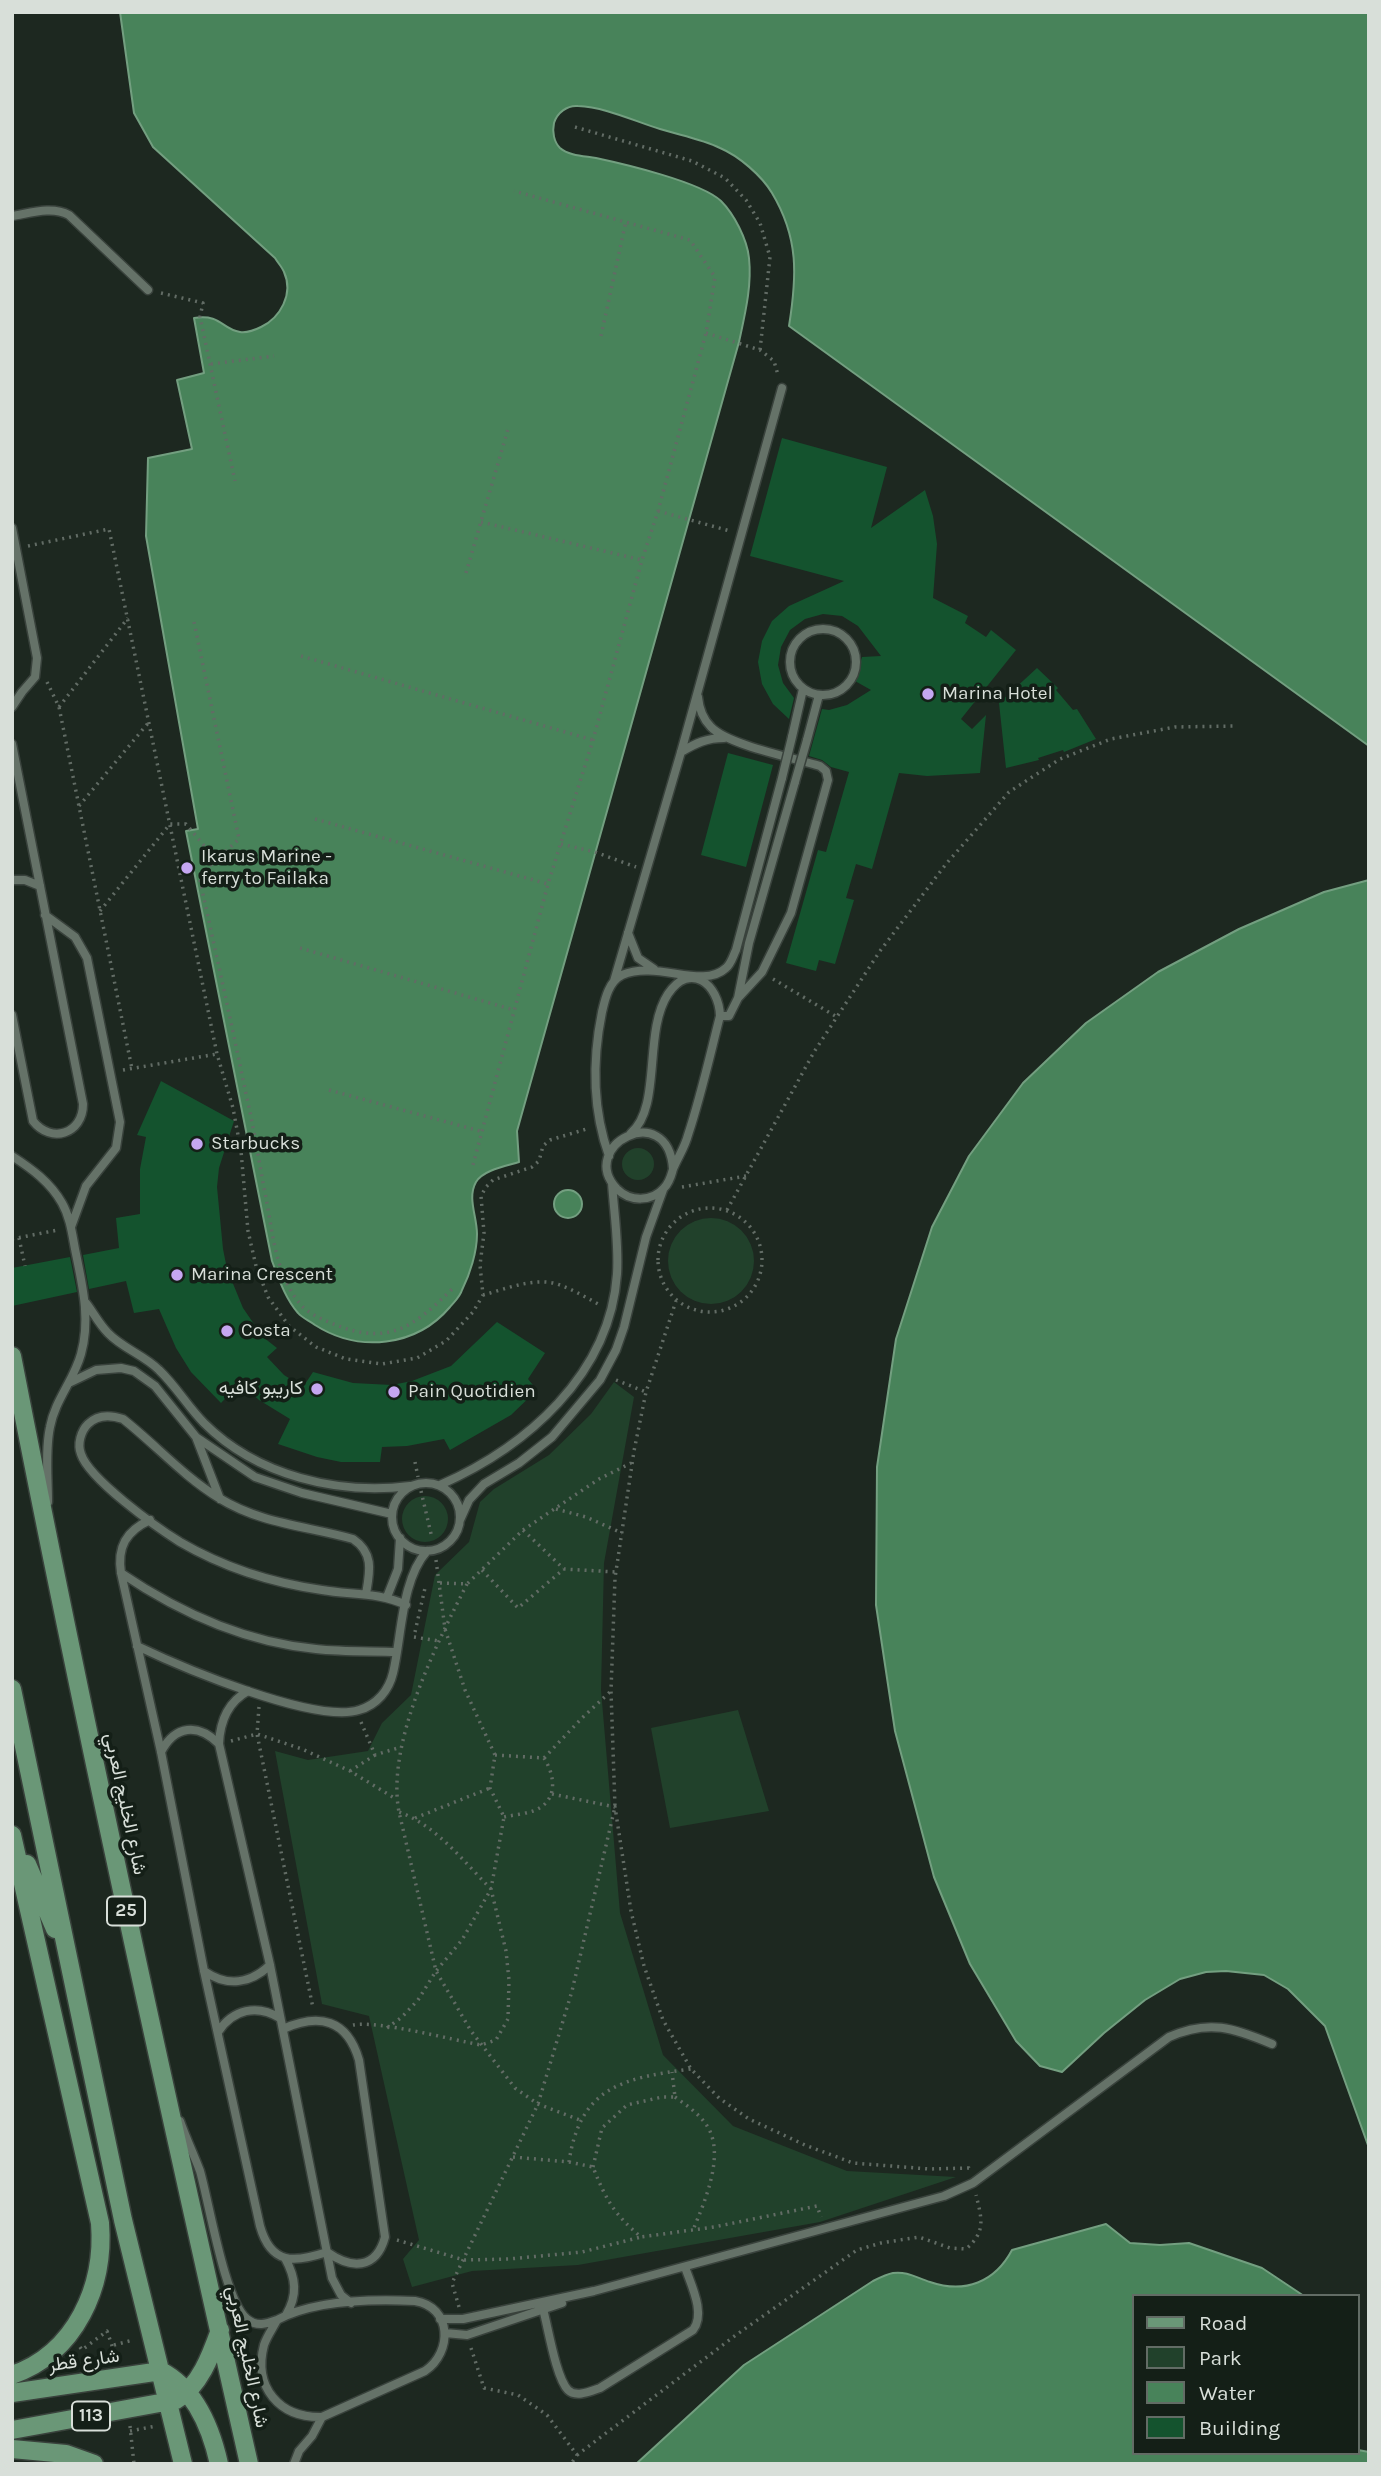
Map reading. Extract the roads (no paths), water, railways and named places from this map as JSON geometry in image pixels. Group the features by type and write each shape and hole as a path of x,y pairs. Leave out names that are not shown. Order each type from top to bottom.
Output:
{"main road":[{"name":"شارع الخليج العربي","path":"12,1356 160,2070 249,2464"},
{"path":"12,1689 124,2220 183,2464"},
{"path":"12,1829 70,1966"},
{"path":"12,1835 96,2204 101,2242 96,2281 90,2300 70,2334 58,2347 31,2367 12,2375"},
{"path":"96,2088 96,2204"},
{"name":"113","path":"12,2430 169,2402 187,2392 207,2363 220,2330"},
{"path":"161,2371 176,2380 187,2392 208,2428 219,2464"},
{"name":"شارع قطر","path":"12,2393 161,2371"},
{"path":"12,2449 66,2454 94,2464"}],"lane":[{"path":"12,216 49,210 69,215 148,290"},
{"path":"663,1190 642,1199 620,1192 612,1183 608,1174 609,1156 600,1125 594,1058 604,1002 614,981 681,752 782,388"},
{"path":"12,528 37,658 36,677 12,707"},
{"path":"827,628 843,634 854,648 857,665 850,682 837,692 819,695 803,689 792,675 789,658 796,642 809,631 827,628"},
{"path":"614,981 620,976 642,970 714,977 729,967 736,950 782,778 803,689"},
{"path":"697,693 703,715 711,727 727,738"},
{"path":"738,999 748,943 819,695"},
{"path":"681,752 699,741 727,738 820,766 826,771 828,780 791,913 762,972 738,999 729,1016 720,1016"},
{"path":"12,744 83,1104 83,1112 77,1125 65,1134 50,1134 37,1127 33,1121 12,1015"},
{"path":"12,880 25,880 40,886"},
{"path":"45,915 75,937 87,958 120,1122 119,1140 111,1156 86,1186 71,1227"},
{"path":"628,930 631,945 638,958 656,970"},
{"path":"410,1486 401,1493 395,1503 392,1514 395,1531 412,1548 427,1551 444,1546 452,1539 469,1500 484,1484 519,1463 552,1437 570,1419 603,1375 624,1327 643,1248 663,1190 670,1180 689,1133 720,1016 720,1007 712,990 707,984 691,976 681,979 666,996 657,1022 644,1118 631,1133"},
{"path":"609,1156 621,1138 642,1132 662,1140 669,1148 673,1169"},
{"path":"12,1156 40,1174 61,1201 71,1227 86,1303 85,1335 77,1367 57,1405 49,1430 48,1540"},
{"path":"440,1485 496,1457 539,1424 579,1378 593,1354 610,1310 618,1258 612,1183"},
{"path":"86,1303 108,1333 159,1369 204,1423 244,1456 288,1474 344,1488 389,1489 430,1482 440,1485 456,1499 460,1520"},
{"path":"71,1382 96,1370 121,1368 134,1371 155,1386 196,1437 255,1477 302,1493 392,1514"},
{"path":"366,1594 370,1562 367,1552 353,1539 268,1519 220,1499 182,1471 123,1419 115,1416 97,1418 84,1430 79,1447 81,1456 101,1479 180,1542 256,1575 310,1588 387,1597 406,1605"},
{"path":"196,1437 220,1499"},
{"path":"150,1520 137,1526 121,1547 121,1573 260,2226 271,2249 285,2259 293,2274 295,2291 286,2315"},
{"path":"387,1597 398,1569 400,1538"},
{"path":"136,1646 191,1670 260,1694 316,1709 356,1711 371,1705 386,1691 394,1671 415,1570 427,1551"},
{"path":"121,1573 172,1605 255,1638 314,1649 397,1652"},
{"path":"248,1690 239,1696 226,1713 219,1733 219,1744 270,1965 334,2284 341,2295 351,2303"},
{"path":"161,1752 167,1741 187,1730 199,1730 210,1735 219,1744"},
{"path":"204,1971 213,1977 233,1982 253,1978 270,1965"},
{"path":"218,2032 223,2024 241,2012 261,2010 280,2018"},
{"path":"283,2029 300,2021 315,2020 330,2023 349,2037 359,2060 385,2237 379,2252 373,2258 358,2264 342,2262 327,2252 299,2260 285,2259"},
{"path":"440,2319 463,2319 594,2291 944,2196 973,2183 1169,2036 1189,2028 1222,2027 1244,2032 1272,2044"},
{"path":"160,2070 200,2171 230,2287 244,2317 262,2325 308,2308 351,2303 415,2301 430,2306 440,2319 445,2333 441,2355 435,2364 425,2371 321,2417 310,2417 291,2412 274,2400 269,2392 262,2359 264,2343 277,2320"},
{"path":"543,2309 558,2370 568,2390 576,2394 588,2392 600,2388 693,2330 699,2315 685,2267"},
{"path":"445,2333 467,2335 594,2291"},
{"path":"294,2464 299,2451 312,2436 321,2417"}],"water":[{"path":"120,12 1369,12 1369,746 789,326 794,290 794,258 787,226 768,187 742,161 706,142 609,112 578,106 566,108 557,116 553,126 555,140 564,151 680,181 711,194 726,206 743,235 748,251 749,290 744,321 517,1131 519,1162 489,1171 476,1182 472,1201 477,1234 476,1248 468,1277 460,1295 436,1320 421,1331 386,1342 350,1340 315,1325 293,1307 272,1261 186,831 198,829 146,536 148,458 192,449 177,380 204,373 194,318 210,318 240,332 256,329 268,323 279,311 286,297 287,280 275,258 153,147 134,113"},
{"path":"1369,880 1369,2148 1325,2026 1288,1989 1264,1975 1226,1971 1206,1972 1180,1979 1145,2000 1062,2072 1040,2066 1016,2041 970,1964 934,1877 895,1731 876,1605 877,1467 896,1339 932,1227 969,1156 1023,1083 1086,1023 1158,972 1239,929 1324,892"},
{"path":"568,1190 578,1194 582,1204 578,1214 568,1218 558,1214 554,1204 558,1194"},
{"path":"1106,2224 1130,2243 1189,2243 1262,2268 1301,2294 1132,2294 1132,2455 1360,2455 1360,2450 1369,2452 1369,2464 636,2464 744,2365 873,2281 898,2273 943,2285 967,2286 997,2270 1012,2250"}],"place":[{"name":"Marina Hotel","path":"928,694"},
{"name":"Ikarus Marine - ferry to Failaka","path":"187,868"},
{"name":"Starbucks","path":"197,1144"},
{"name":"Marina Crescent","path":"177,1275"},
{"name":"Costa","path":"227,1331"},
{"name":"كاريبو كافيه","path":"317,1389"},
{"name":"Pain Quotidien","path":"394,1392"}]}
